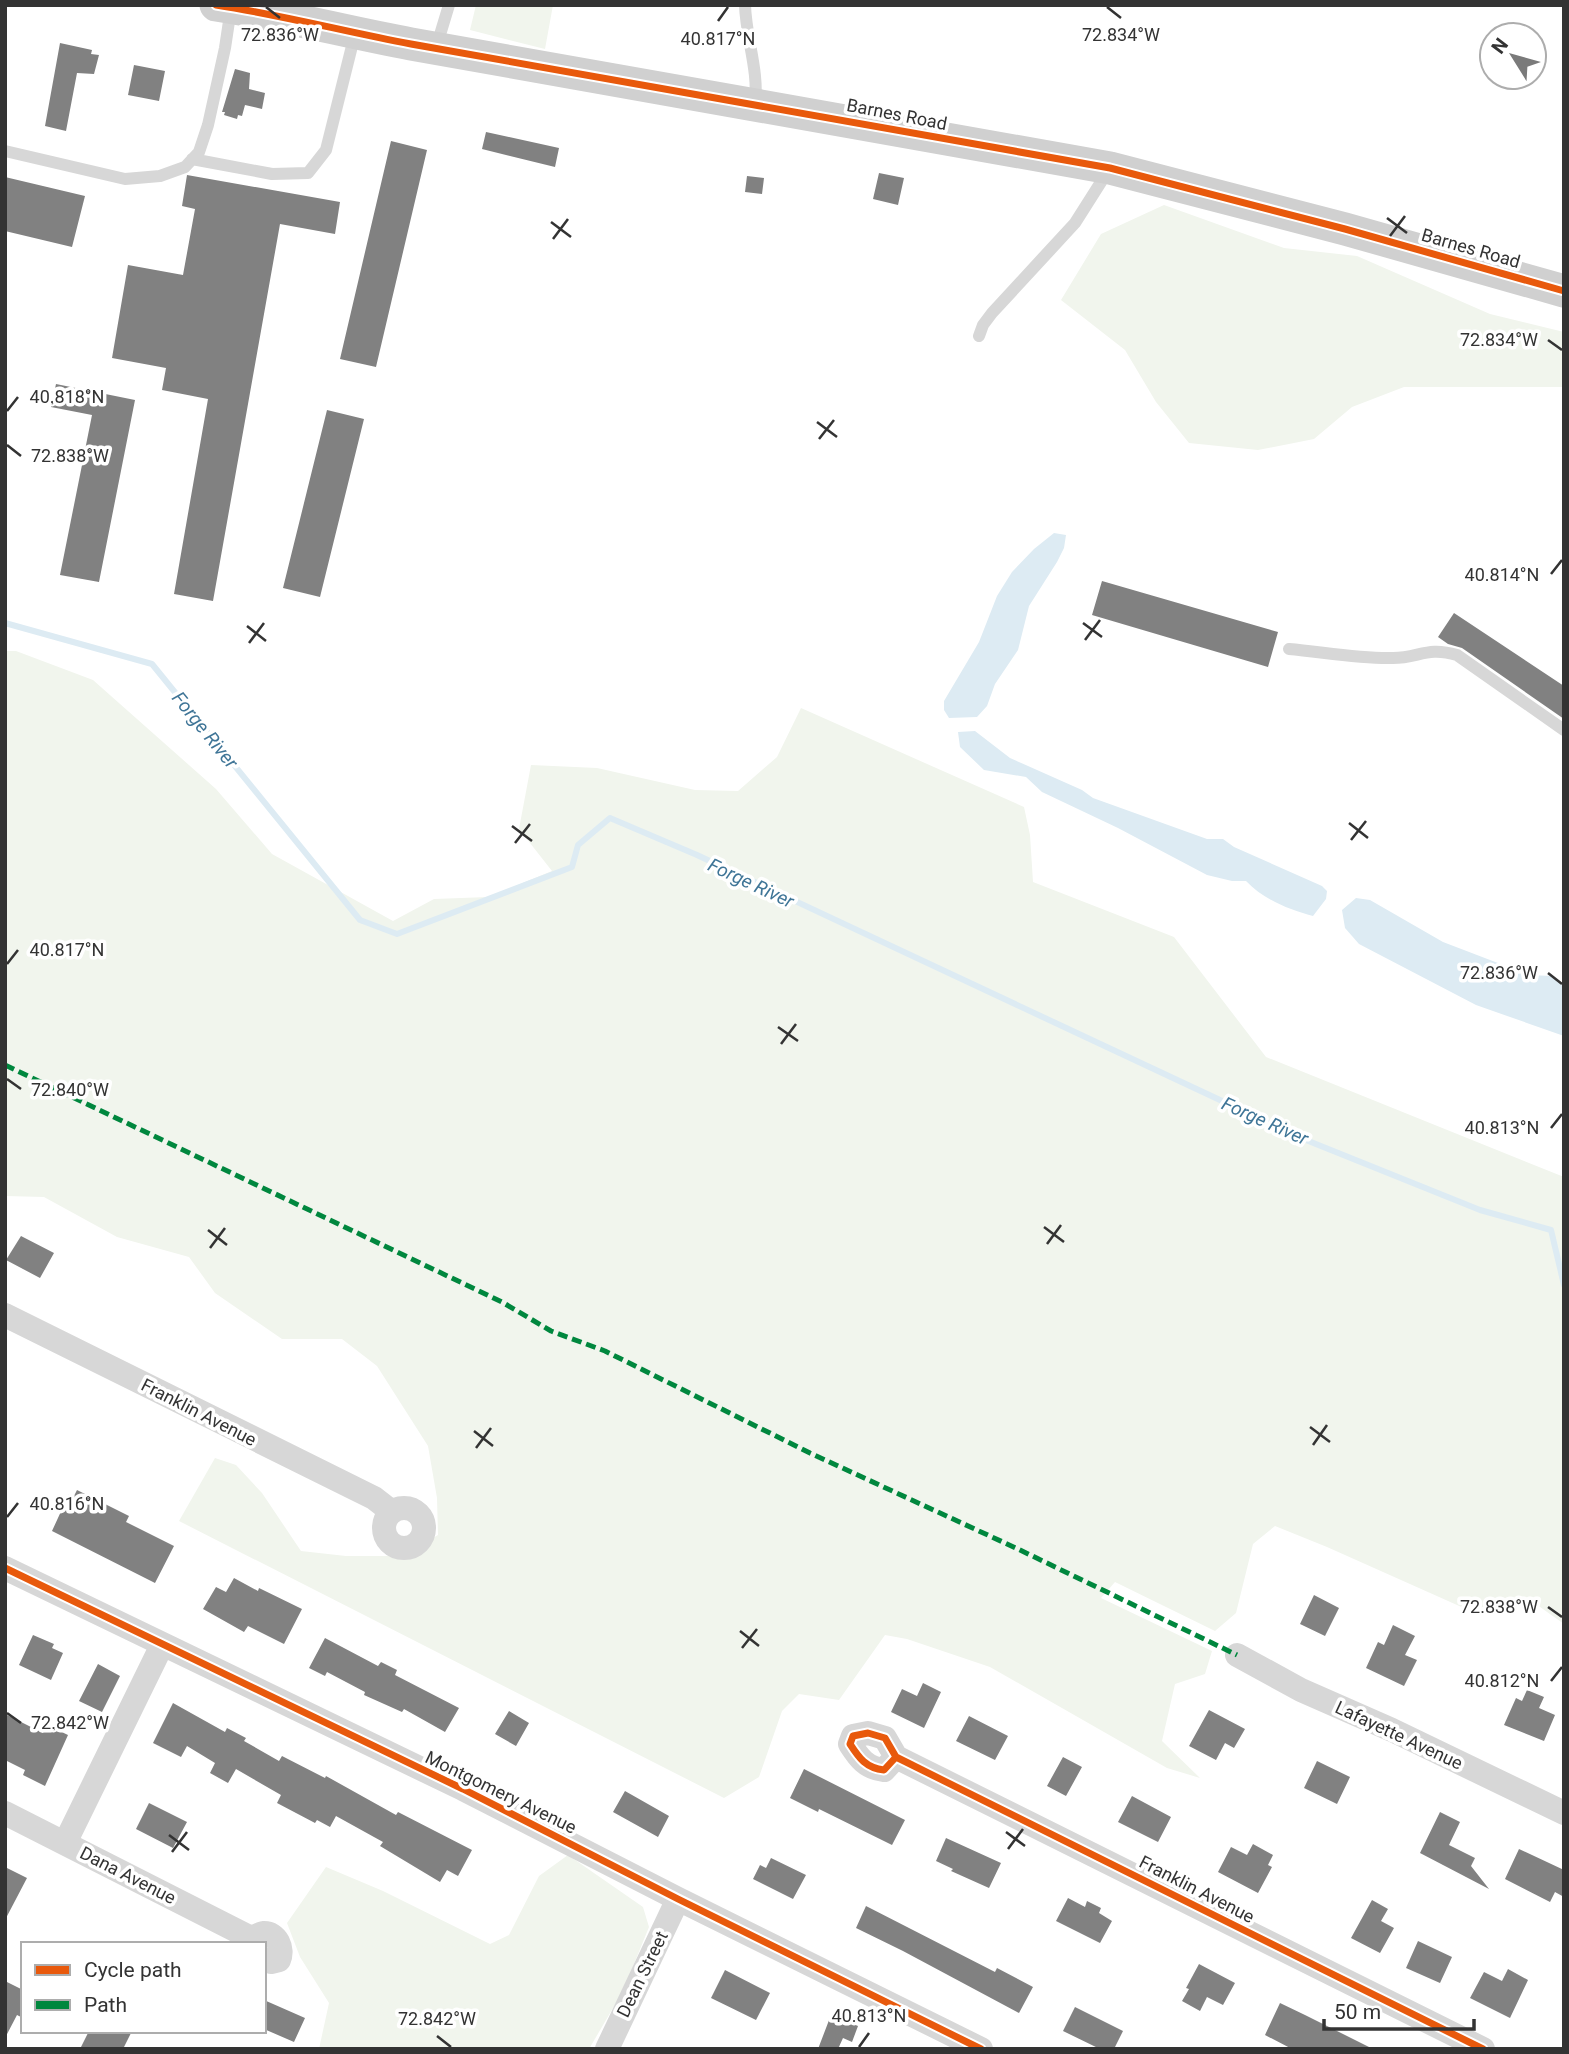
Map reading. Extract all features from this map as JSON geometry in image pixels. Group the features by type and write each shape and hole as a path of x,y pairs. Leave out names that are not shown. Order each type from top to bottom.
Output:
{"street":[{"name":"Barnes Road","path":"224,6 436,48 1110,168 1345,229 1564,291"},
{"name":"Franklin Avenue","path":"5,1315 374,1498 392,1512"},
{"name":"Montgomery Avenue","path":"5,1568 463,1789 981,2049"},
{"path":"65,1843 162,1645"},
{"name":"Lafayette Avenue","path":"1237,1655 1301,1690 1564,1813"},
{"name":"Franklin Avenue","path":"896,1757 1483,2049"},
{"name":"Dana Avenue","path":"5,1813 247,1942"},
{"name":"Dean Street","path":"607,2049 678,1899"}],"lane":[{"path":"436,48 449,5"},
{"path":"744,5 757,83 755,104"},
{"path":"5,151 125,179 160,176 185,167 199,152 208,125 225,48 224,6"},
{"path":"192,159 272,174 308,173 326,150 355,33"},
{"path":"979,336 992,313 1075,223 1110,168"},
{"path":"1289,649 1396,658 1440,650 1457,655 1564,730"}],"shaded area":[{"path":"476,5 553,5 545,49 470,30"},
{"path":"1164,205 1284,248 1357,256 1490,314 1564,332 1564,387 1404,387 1352,407 1314,439 1258,450 1189,443 1156,402 1125,350 1061,300 1101,234"},
{"path":"1054,533 1066,535 1064,548 1029,606 1018,650 995,684 987,706 977,717 949,718 944,710 944,701 979,642 997,596 1012,572"},
{"path":"5,651 16,651 93,680 216,789 272,854 393,921 434,899 488,897 552,871 519,829 531,765 597,768 695,790 738,791 777,757 801,708 1024,807 1030,835 1033,882 1174,937 1266,1057 1564,1177 1564,1624 1533,1602 1466,1609 1275,1526 1253,1544 1236,1613 1215,1631 1115,1582 1101,1598 1212,1651 1205,1674 1175,1684 1162,1741 1200,1778 1167,1768 990,1667 907,1639 885,1635 839,1700 799,1694 782,1711 759,1777 724,1798 179,1521 215,1458 236,1465 262,1493 301,1551 346,1556 402,1556 438,1535 437,1498 428,1446 377,1366 342,1339 282,1339 215,1293 189,1257 117,1237 44,1197 5,1196"},
{"path":"975,731 1010,758 1082,790 1093,798 1207,839 1223,839 1234,847 1322,886 1327,891 1326,899 1313,916 1295,911 1268,898 1246,881 1232,881 1207,875 1042,792 1026,777 984,770 960,747 958,732"},
{"path":"1356,898 1370,900 1443,942 1529,975 1552,976 1564,987 1564,1036 1476,1005 1359,944 1345,928 1342,910"},
{"path":"568,1855 643,1907 649,1927 623,1991 589,2049 319,2049 329,2003 300,1957 287,1923 326,1867 383,1891 490,1944 509,1935 539,1876"}],"building":[{"path":"60,43 92,50 91,54 99,55 94,74 77,73 66,131 45,126"},
{"path":"134,65 165,71 159,101 128,95"},
{"path":"235,69 250,73 249,89 265,93 262,109 245,105 242,116 238,115 237,119 222,112"},
{"path":"486,132 559,148 555,167 482,149"},
{"path":"391,141 427,150 376,367 340,359"},
{"path":"879,173 904,178 898,205 873,199"},
{"path":"187,175 340,202 335,234 280,224 213,601 174,594 208,399 162,390 166,368 112,358 128,265 183,275 195,209 182,206"},
{"path":"747,176 764,178 762,194 745,192"},
{"path":"5,177 85,196 72,247 5,231"},
{"path":"56,384 135,400 99,582 60,575 92,415 51,407"},
{"path":"327,410 364,419 320,597 283,588"},
{"path":"1102,581 1278,632 1268,667 1092,615"},
{"path":"1454,613 1564,686 1564,719 1462,648 1448,644 1438,637"},
{"path":"21,1236 54,1253 40,1278 6,1260"},
{"path":"77,1490 129,1516 126,1522 174,1546 155,1583 52,1531 69,1494 74,1496"},
{"path":"234,1578 302,1609 284,1644 248,1626 244,1632 203,1609 216,1587 226,1592"},
{"path":"1314,1595 1339,1608 1325,1636 1300,1624"},
{"path":"1393,1625 1415,1636 1405,1655 1417,1660 1404,1686 1366,1668 1378,1642 1384,1645"},
{"path":"33,1635 54,1644 52,1648 63,1653 51,1680 19,1665"},
{"path":"325,1638 378,1666 381,1662 397,1670 395,1675 459,1708 445,1732 404,1709 402,1712 364,1695 365,1692 327,1672 325,1676 309,1668"},
{"path":"98,1664 120,1676 102,1712 79,1701"},
{"path":"923,1683 941,1692 924,1728 891,1712 902,1689 917,1696"},
{"path":"1527,1690 1544,1697 1539,1708 1555,1715 1544,1741 1504,1725 1516,1698 1522,1701"},
{"path":"173,1703 225,1732 227,1728 246,1738 244,1741 279,1761 282,1756 325,1778 326,1776 396,1815 398,1812 472,1850 458,1876 447,1870 440,1882 380,1846 383,1842 336,1816 330,1827 317,1820 315,1823 277,1803 281,1795 236,1769 228,1783 210,1773 215,1763 187,1746 181,1757 153,1743"},
{"path":"1209,1710 1245,1729 1234,1748 1225,1743 1216,1760 1189,1746"},
{"path":"509,1711 529,1723 516,1746 495,1734"},
{"path":"5,1714 43,1733 47,1725 68,1735 45,1786 23,1775 25,1770 5,1760"},
{"path":"969,1716 1008,1736 995,1760 956,1741"},
{"path":"1063,1757 1082,1767 1066,1796 1047,1786"},
{"path":"1317,1761 1350,1777 1337,1804 1304,1788"},
{"path":"804,1769 905,1820 892,1845 819,1809 818,1812 790,1798"},
{"path":"625,1791 669,1816 658,1837 613,1812"},
{"path":"1132,1796 1171,1817 1158,1842 1118,1822"},
{"path":"149,1803 187,1822 173,1848 136,1829"},
{"path":"1440,1812 1460,1822 1449,1845 1475,1858 1471,1866 1489,1889 1420,1853"},
{"path":"946,1838 1001,1863 989,1888 951,1871 953,1869 936,1861"},
{"path":"1253,1844 1273,1855 1268,1865 1272,1867 1258,1893 1218,1872 1231,1847 1247,1855"},
{"path":"1519,1849 1564,1870 1564,1897 1555,1892 1550,1902 1505,1879"},
{"path":"771,1858 806,1875 793,1899 753,1879 760,1865 766,1868"},
{"path":"5,1867 27,1878 5,1920"},
{"path":"1068,1898 1085,1907 1087,1901 1101,1908 1099,1913 1112,1921 1100,1943 1056,1921"},
{"path":"1372,1900 1388,1909 1381,1921 1394,1928 1380,1953 1351,1938"},
{"path":"866,1906 995,1972 997,1968 1033,1987 1019,2013 856,1928"},
{"path":"1418,1941 1452,1957 1440,1983 1406,1968"},
{"path":"1199,1964 1235,1983 1223,2005 1207,1997 1200,2011 1182,2001"},
{"path":"1508,1969 1528,1980 1510,2018 1470,1998 1484,1972 1502,1981"},
{"path":"725,1970 770,1993 756,2020 711,1998"},
{"path":"5,1981 21,1989 21,2017 17,2015 5,2038"},
{"path":"266,2001 305,2018 294,2042 266,2030"},
{"path":"1280,2003 1373,2049 1292,2049 1265,2035"},
{"path":"1075,2007 1123,2031 1114,2049 1100,2049 1063,2031"},
{"path":"831,2015 858,2026 852,2042 843,2038 838,2049 818,2049"},
{"path":"88,2033 131,2033 123,2049 80,2049"}],"waterway":[{"name":"Forge River","path":"5,623 152,664 360,920 397,934 572,867 578,845 610,818 697,855 1301,1138 1480,1210 1551,1230 1564,1285"}],"marked path":[{"path":"5,1065 502,1302 551,1331 605,1351 810,1453 1018,1549 1237,1655"}],"cycle path":[{"path":"216,5 411,44 1110,168 1345,229 1564,291"},
{"path":"5,1568 463,1789 981,2049"},
{"path":"896,1757 884,1770 872,1767 860,1758 850,1744 853,1736 868,1733 885,1738 896,1757 1483,2049"}]}
